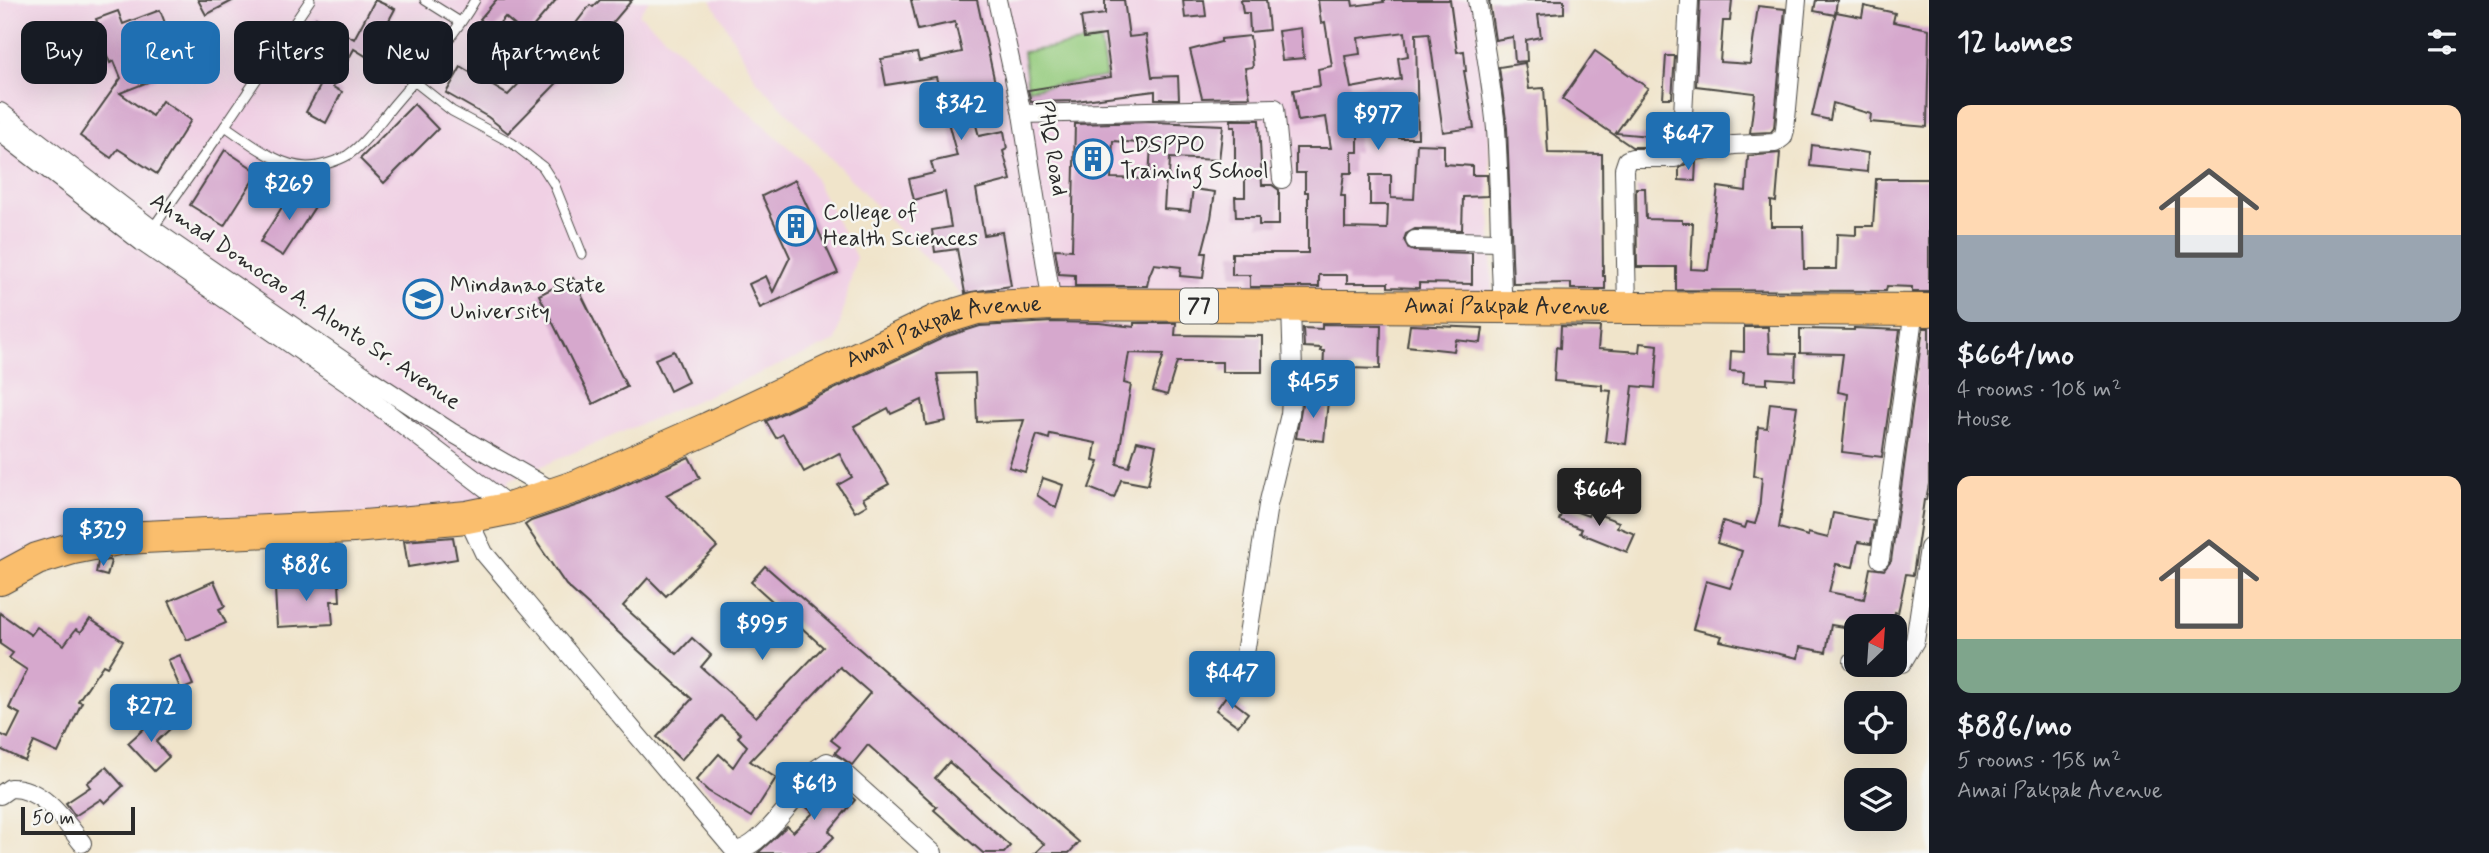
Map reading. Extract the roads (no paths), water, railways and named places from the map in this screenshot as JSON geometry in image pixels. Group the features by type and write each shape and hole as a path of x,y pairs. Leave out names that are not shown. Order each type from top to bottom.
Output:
{"highway":[{"name":"Amai Pakpak Avenue","path":"0,579 37,559 123,538 353,527 467,517 512,508 558,494 709,428 947,317 977,308 1052,304 1921,310"}],"street":[{"name":"PHQ Road","path":"997,0 1022,114 1052,304"},
{"path":"1477,0 1495,124 1503,307"},
{"path":"1681,153 1689,0"},
{"path":"1627,308 1625,164 1632,159 1675,158 1681,153 1734,145 1775,143 1783,137 1797,0"},
{"path":"1022,114 1275,108 1282,179"},
{"name":"Ahmad Domocao A. Alonto Sr. Avenue","path":"0,112 147,236 412,406 558,494"},
{"name":"Ahmad Domocao A. Alonto Sr. Avenue","path":"0,132 359,391 512,508"},
{"path":"1415,240 1499,242"},
{"path":"1242,673 1268,505 1290,414 1293,371 1291,307"},
{"path":"1880,559 1921,310"},
{"path":"401,423 412,406"},
{"path":"465,472 480,448"},
{"path":"467,517 484,553 727,844 737,852 764,835 818,768 827,762 837,767 933,853"},
{"path":"1908,653 1915,641 1929,548"},
{"path":"0,795 10,788 23,789 34,794 57,812 82,843"}],"lane":[{"path":"147,236 310,0"},
{"path":"425,0 460,22"},
{"path":"453,31 475,0"},
{"path":"225,126 288,163 307,167 330,163 348,155 370,134 412,84"},
{"path":"418,84 452,111 512,143 542,167 554,184 582,254"}],"place":[{"name":"LDSPPO Training School","path":"1093,159"},
{"name":"College of Health Sciences","path":"796,226"},
{"name":"Mindanao State University","path":"423,299"}]}
